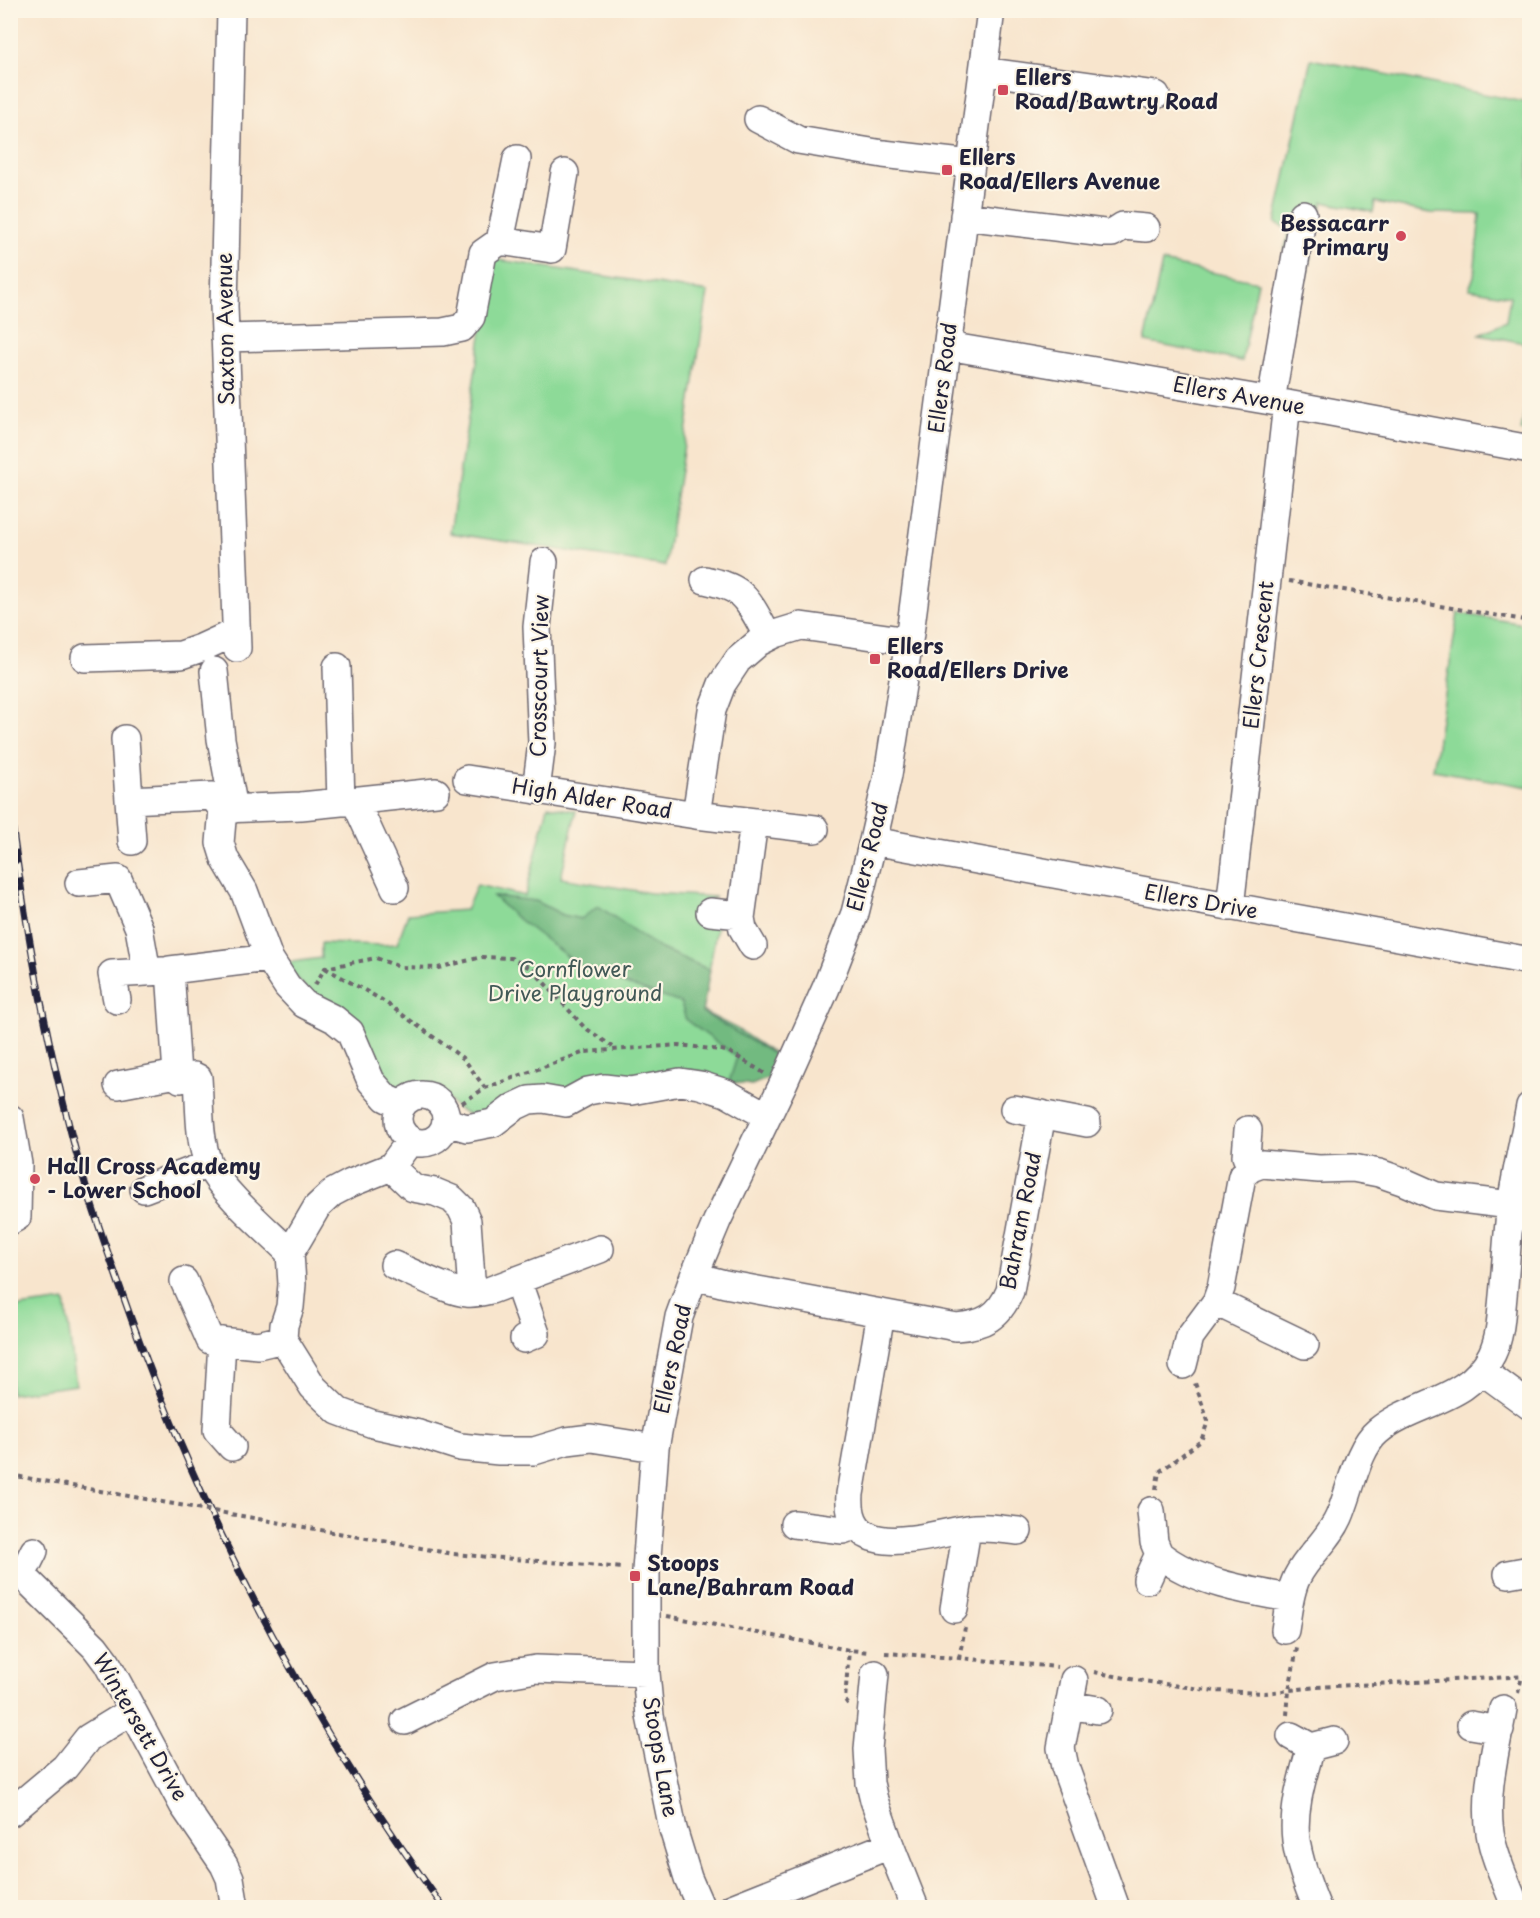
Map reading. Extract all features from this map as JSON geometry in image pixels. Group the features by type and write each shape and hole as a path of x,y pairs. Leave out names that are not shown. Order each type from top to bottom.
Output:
{"street":[{"name":"Saxton Avenue","path":"85,658 181,655 236,640 224,306 231,10"},
{"name":"Ellers Road","path":"646,1673 646,1571 655,1448 679,1317 717,1221 826,988 855,913 888,775 909,641 991,10"},
{"path":"983,71 1156,95"},
{"path":"758,119 798,140 883,154 971,164"},
{"path":"225,338 443,332 462,328 471,317 483,253 500,241 517,159"},
{"path":"500,241 552,249 565,173"},
{"name":"Ellers Crescent","path":"1230,907 1268,578 1279,402 1303,214"},
{"path":"964,216 1104,233 1112,233 1123,226 1146,228"},
{"name":"Ellers Avenue","path":"947,346 1279,402 1530,449"},
{"name":"Crosscourt View","path":"536,790 542,743 537,627 544,562"},
{"path":"705,580 727,586 738,592 768,637"},
{"name":"High Alder Road","path":"466,779 696,815 712,710 722,684 738,660 759,642 801,626 909,641"},
{"path":"337,667 348,801 395,888"},
{"path":"214,670 229,809 220,843 225,859 243,891 268,958 287,986 304,1004 334,1019 350,1032 371,1081 386,1098 402,1106"},
{"path":"125,739 132,842"},
{"path":"129,800 212,796 229,809 302,806 436,792"},
{"path":"696,815 815,829"},
{"path":"753,946 742,928 741,915 754,822"},
{"name":"Ellers Drive","path":"873,842 1530,961"},
{"path":"79,883 118,879 158,971 177,1074 180,1079 194,1076 198,1078 202,1134 209,1164 221,1185 291,1253"},
{"path":"710,912 741,915"},
{"path":"117,1000 112,974 268,958"},
{"path":"118,1085 177,1074"},
{"path":"446,1122 467,1128 493,1123 514,1107 530,1100 566,1102 588,1091 604,1088 631,1091 680,1082 726,1093 767,1116"},
{"path":"414,1096 430,1097 443,1107 446,1122 444,1130 433,1141 417,1143 410,1141 399,1129 398,1121 402,1106 414,1096"},
{"path":"1285,1630 1290,1598 1297,1579 1309,1557 1327,1537 1338,1520 1363,1451 1375,1433 1396,1418 1425,1407 1464,1387 1481,1370 1492,1354 1500,1331 1511,1205 1530,1107"},
{"path":"1014,1109 1087,1123"},
{"name":"Bahram Road","path":"694,1276 724,1284 956,1327 974,1326 990,1317 1005,1303 1010,1291 1042,1114"},
{"path":"10,1118 18,1164 17,1216 10,1221"},
{"path":"1248,1130 1246,1156 1251,1168"},
{"path":"410,1141 391,1167 332,1193 317,1207 291,1253 290,1307 282,1339 313,1387 338,1411 373,1424 419,1434 460,1447 499,1451 534,1451 567,1441 591,1438 655,1448"},
{"path":"144,1189 209,1164"},
{"path":"1183,1365 1190,1337 1216,1302 1221,1288 1242,1176 1251,1168 1262,1164 1319,1169 1353,1168 1395,1179 1436,1196 1511,1205"},
{"path":"391,1167 413,1188 435,1192 452,1199 461,1208 467,1221 472,1293"},
{"path":"394,1265 454,1290 472,1293 491,1290 600,1249"},
{"path":"516,1280 536,1334 524,1339"},
{"path":"184,1281 210,1340 258,1344 282,1339"},
{"path":"1216,1302 1305,1345"},
{"path":"881,1313 850,1494 849,1510 854,1526 861,1533 880,1539 901,1541 984,1527 1018,1531"},
{"path":"222,1341 217,1430 232,1447"},
{"path":"1481,1370 1530,1406"},
{"path":"1151,1511 1154,1542 1159,1554 1170,1563 1192,1573 1246,1590 1290,1598"},
{"path":"794,1524 843,1530 854,1526"},
{"path":"954,1609 967,1529"},
{"path":"1147,1580 1159,1554"},
{"name":"Wintersett Drive","path":"22,1568 107,1663 183,1805 224,1864 230,1878 235,1908"},
{"name":"Stoops Lane","path":"405,1721 495,1676 536,1669 559,1668 646,1673 652,1727 673,1829 688,1878 701,1908"},
{"path":"875,1674 860,1706 868,1749 870,1783 890,1845 915,1908"},
{"path":"1098,1710 1071,1693 1061,1748 1065,1767 1116,1908"},
{"path":"10,1813 65,1767 88,1738 132,1711"},
{"path":"1471,1725 1502,1720 1488,1796 1490,1834 1516,1908"},
{"path":"1312,1742 1300,1787 1295,1839 1317,1908"},
{"path":"732,1908 890,1845"}],"path":[{"path":"1268,578 1530,621"},
{"path":"304,1004 325,968 376,958 400,967 438,968 482,957 511,958 532,969 584,1027 616,1049"},
{"path":"325,968 382,1000 464,1059 485,1088"},
{"path":"1151,1511 1159,1472 1201,1441 1208,1421 1196,1384 1183,1365"},
{"path":"10,1475 453,1554 646,1571"},
{"path":"1285,1630 1298,1641 1289,1690"},
{"path":"849,1650 845,1700 860,1706"}],"green space":[{"path":"1311,59 1529,103 1529,344 1480,334 1506,322 1510,296 1469,289 1474,276 1480,214 1431,213 1375,202 1373,212 1323,202 1306,278 1280,272 1288,233 1284,227 1275,223"},
{"path":"493,259 708,292 665,566 450,533"},
{"path":"1162,262 1258,282 1242,361 1145,342"},
{"path":"1529,385 1529,432 1521,431"},
{"path":"1458,613 1529,625 1529,787 1433,770"},
{"name":"Cornflower Drive Playground","path":"548,806 576,811 561,878 650,893 716,897 695,907 700,917 717,926 702,1011 737,1029 777,1056 752,1085 729,1082 706,1072 684,1070 566,1090 482,1114 467,1114 431,1090 402,1089 388,1084 284,963 321,958 321,943 397,944 408,914 466,910 477,885 525,896"},
{"path":"493,896 536,901 563,915 581,919 598,906 659,948 710,970 702,1012 777,1056 771,1077 752,1085 729,1082 737,1057 686,1020 681,1003 585,970 513,915"},
{"path":"65,1301 76,1385 11,1394 11,1308"}],"railway":[{"path":"10,808 35,972 61,1093 94,1210 150,1370 220,1531 259,1610 346,1762 393,1836 444,1908"}],"place":[{"name":"Ellers Road/Bawtry Road","path":"1003,90"},
{"name":"Ellers Road/Ellers Avenue","path":"947,170"},
{"name":"Bessacarr Primary","path":"1401,236"},
{"name":"Ellers Road/Ellers Drive","path":"875,659"},
{"name":"Hall Cross Academy - Lower School","path":"35,1179"},
{"name":"Stoops Lane/Bahram Road","path":"635,1576"}]}
